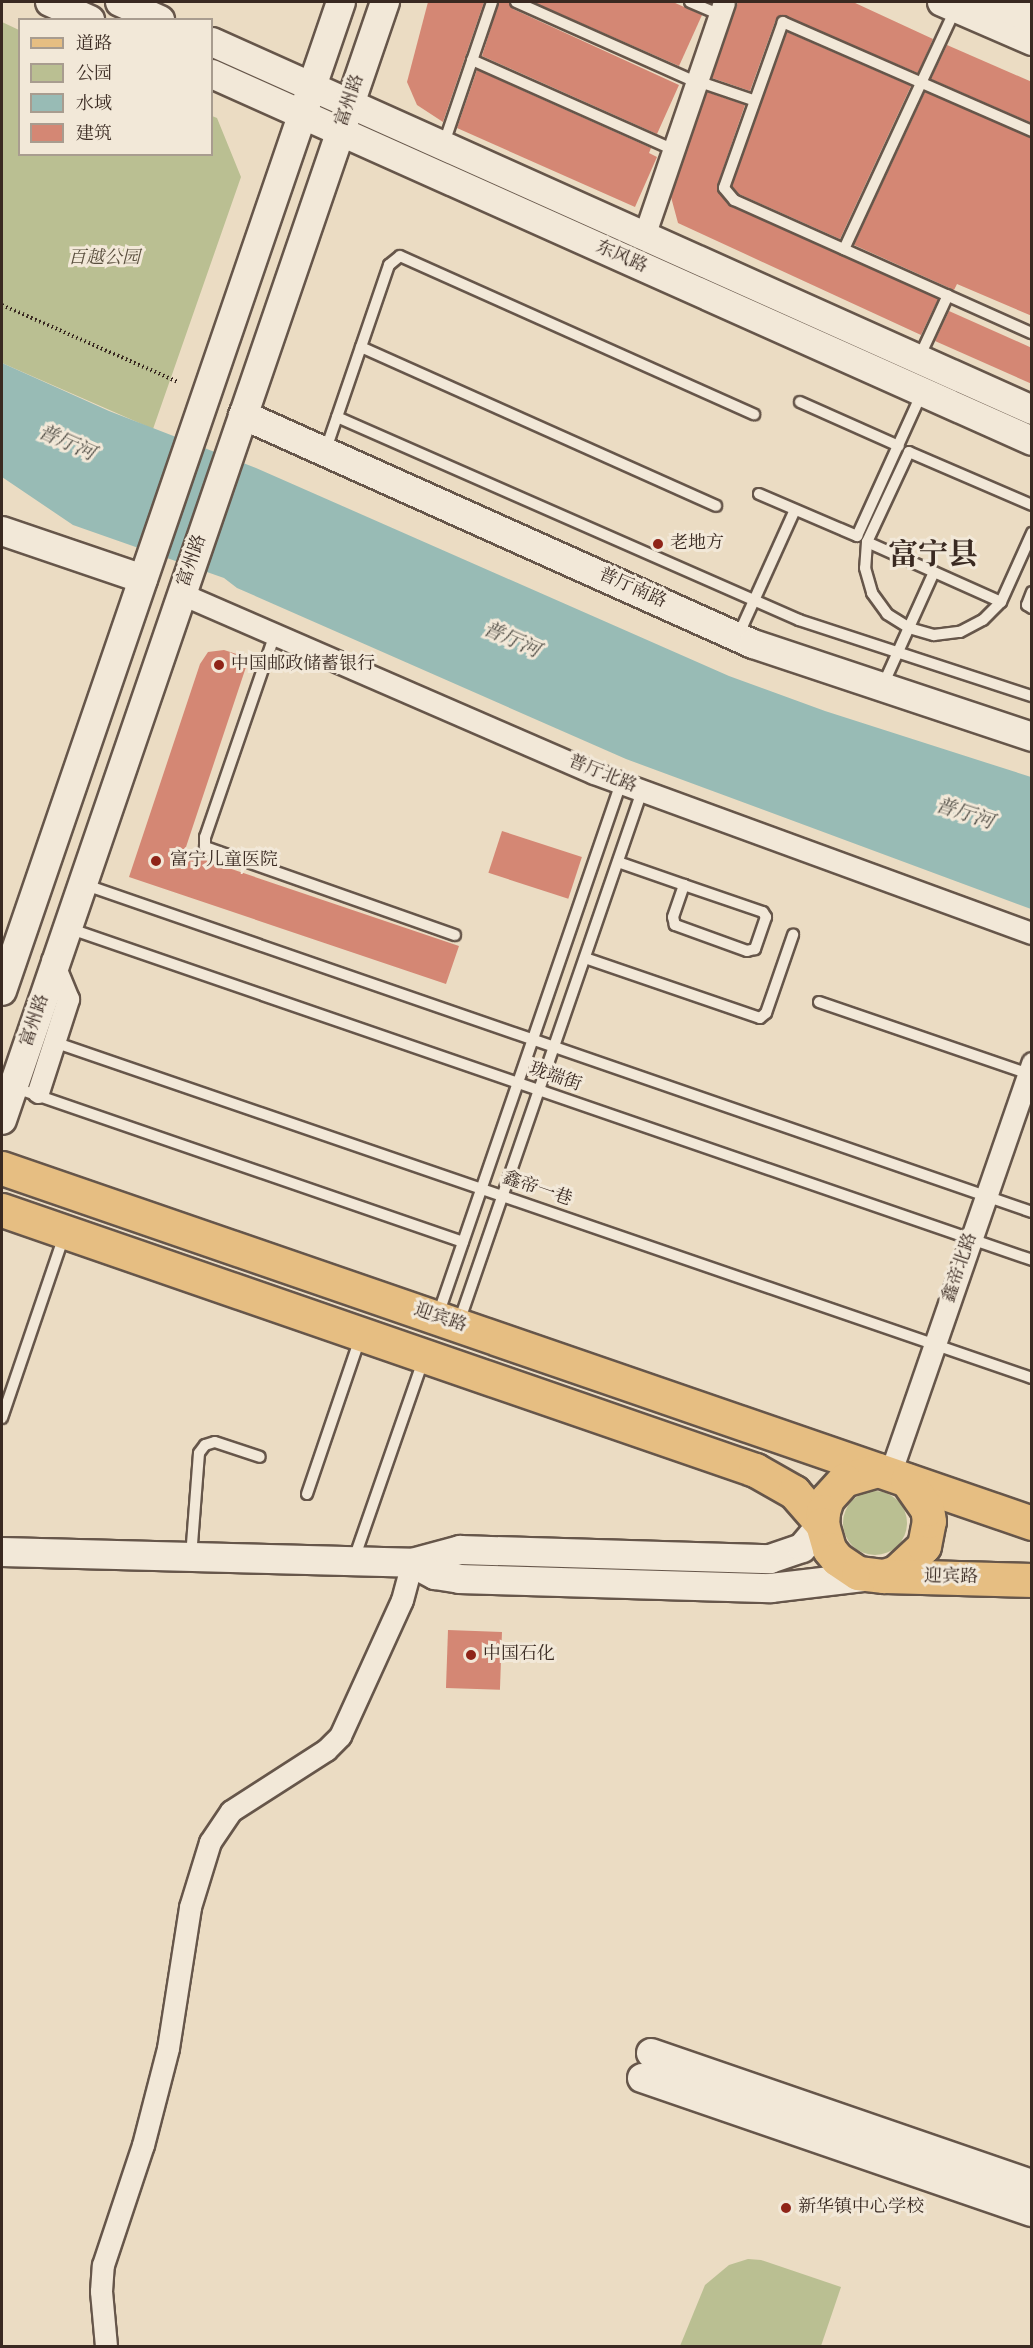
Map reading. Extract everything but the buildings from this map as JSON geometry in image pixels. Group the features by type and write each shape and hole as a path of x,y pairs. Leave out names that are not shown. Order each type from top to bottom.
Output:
{"main road":[{"path":"50,2 86,18"},
{"path":"120,2 156,18"},
{"path":"2,991 341,2"},
{"name":"富州路","path":"2,1120 25,1090 31,1034 385,2"},
{"path":"992,2 1032,19"},
{"path":"952,4 1032,41"},
{"name":"东风路","path":"213,42 644,236 914,376 1032,441"},
{"name":"东风路","path":"213,74 341,132 914,376 1032,410"},
{"name":"普厅南路","path":"243,415 738,637 882,688 1031,736"},
{"path":"2,531 143,579"},
{"name":"迎宾路","path":"2,1168 1032,1523"},
{"name":"迎宾路","path":"2,1210 769,1475 794,1492 822,1524 829,1549 837,1559 852,1570 871,1576 1032,1580"},
{"path":"2,1552 412,1563 460,1550 770,1559 802,1548 822,1524 828,1499 835,1488 855,1473 892,1475"},
{"name":"迎宾路","path":"871,1576 896,1572 917,1557 924,1546 929,1521 923,1497 892,1475"},
{"path":"412,1563 435,1575 459,1579 771,1587 871,1576"},
{"path":"1032,2184 646,2065 1032,2212"}],"street":[{"path":"644,236 722,8"},
{"name":"普厅北路","path":"182,594 621,783 1032,933"},
{"path":"25,1090 68,999 51,956"},
{"name":"鑫帝北路","path":"892,1475 934,1345 1030,1070"},
{"path":"106,2346 101,2291 103,2265 143,2145 168,2048 190,1907 210,1842 231,1811 326,1750 340,1736 402,1600 412,1563"}],"lane":[{"path":"442,146 492,2"},
{"path":"516,2 697,82 753,100"},
{"path":"690,2 722,8"},
{"path":"844,249 921,82 952,4"},
{"path":"1032,131 783,22 753,100 725,193 1032,333"},
{"path":"472,60 674,150"},
{"path":"325,452 389,265 400,256 754,414"},
{"path":"759,494 857,536 899,446 914,376 948,296"},
{"path":"361,347 716,506"},
{"path":"801,402 899,446"},
{"path":"337,417 754,601 897,653 1032,696"},
{"path":"1032,505 909,452 867,542 864,568 872,593 887,614 909,628 934,634 960,632 983,621 1001,602 1032,533"},
{"path":"738,637 795,510"},
{"path":"867,542 1001,602"},
{"path":"882,688 934,572"},
{"path":"1032,592 1027,605 1032,608"},
{"path":"275,634 205,837 206,847 455,935"},
{"path":"448,1322 463,1242 621,783"},
{"path":"448,1322 502,1196 642,791"},
{"path":"618,862 763,912 765,920 754,949 747,951 675,925 673,917 684,885"},
{"name":"珑端街","path":"83,884 1032,1212"},
{"name":"珑端街","path":"68,928 1032,1260"},
{"path":"585,957 760,1017 766,1013 793,935"},
{"path":"819,1002 1030,1070"},
{"name":"鑫帝一巷","path":"31,1034 1032,1378"},
{"path":"25,1090 463,1242"},
{"path":"2,1418 65,1233"},
{"path":"307,1494 362,1335"},
{"path":"353,1562 424,1356"},
{"path":"191,1558 199,1453 206,1445 215,1442 260,1457"}],"path":[{"path":"2,304 178,382"}],"green space":[{"name":"百越公园","path":"2,22 18,30 18,156 213,156 213,116 217,118 241,177 153,429 2,363"},
{"path":"869,1491 881,1491 898,1500 905,1511 907,1523 905,1535 898,1546 881,1555 869,1555 857,1550 848,1541 843,1529 843,1517 848,1505 857,1496"},
{"path":"748,2259 761,2260 841,2287 821,2346 680,2346 705,2285 729,2265"}],"water":[{"name":"普厅河","path":"2,363 109,411 256,468 729,676 825,711 1031,777 1031,909 626,759 237,588 224,578 73,525 2,477"}],"place":[{"name":"老地方","path":"658,544"},
{"name":"中国邮政储蓄银行","path":"219,665"},
{"name":"富宁儿童医院","path":"156,861"},
{"name":"中国石化","path":"471,1655"},
{"name":"新华镇中心学校","path":"786,2208"}],"district":[{"name":"富宁县","path":"933,557"}]}
